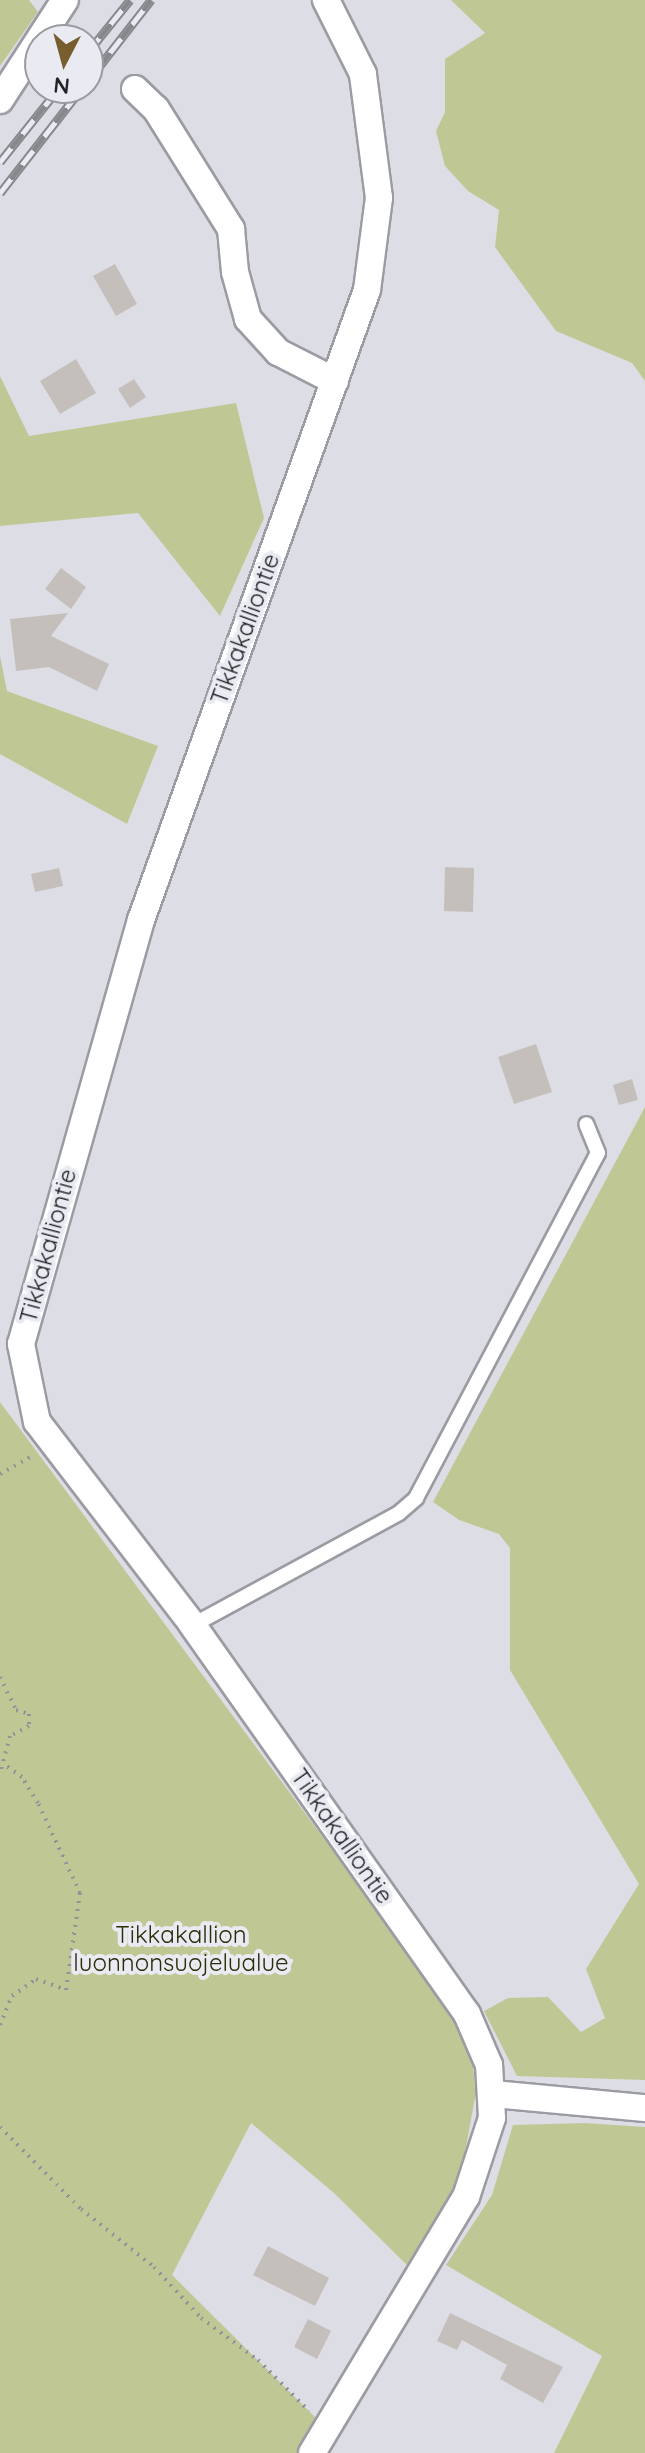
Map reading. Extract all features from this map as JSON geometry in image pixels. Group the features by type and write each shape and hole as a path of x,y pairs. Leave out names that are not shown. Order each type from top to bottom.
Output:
{"street":[{"name":"Tikkakalliontie","path":"312,2453 466,2197 485,2147 493,2094 482,2041 467,2014 193,1625 37,1422 21,1344 141,920 367,290 379,198 363,74 326,0"},
{"path":"0,100 60,2"},
{"path":"135,89 160,116 231,229 235,272 248,319 278,352 335,381"},
{"path":"493,2094 645,2108"}],"lane":[{"path":"193,1625 399,1513 416,1498 598,1153 586,1124"}],"path":[{"path":"0,1474 53,1443"},
{"path":"0,1677 16,1710 29,1714 29,1726 10,1736 5,1765 0,1773"},
{"path":"0,2025 12,1996 36,1979 66,1990 80,1893 38,1803 22,1777 5,1765"},
{"path":"0,2127 81,2209 154,2267 201,2318 258,2360 326,2427"}],"green space":[{"path":"0,0 29,0 38,12 30,24 24,24 24,32 0,66"},
{"path":"451,0 645,0 645,381 632,363 556,331 495,247 499,210 468,191 445,166 436,131 445,112 445,59 485,33"},
{"path":"0,376 29,436 236,403 264,518 220,616 138,513 0,526"},
{"path":"0,656 7,691 158,746 127,824 0,754"},
{"path":"645,1107 645,2080 517,2076 484,2011 508,1998 548,1997 581,2032 605,2018 586,1969 639,1884 510,1670 510,1548 499,1534 459,1520 433,1502"},
{"name":"Tikkakallion luonnonsuojelualue","path":"0,1402 454,2014 471,2050 476,2092 461,2175 412,2270 334,2193 251,2123 172,2275 319,2421 297,2453 0,2453"},
{"path":"585,2123 645,2127 645,2453 554,2453 602,2356 446,2265 492,2195 513,2125"}],"building":[{"path":"115,264 137,304 116,316 93,276"},
{"path":"76,359 96,393 60,414 40,381"},
{"path":"134,379 146,397 130,408 118,389"},
{"path":"61,568 86,587 71,609 45,589"},
{"path":"68,613 51,636 109,664 97,691 49,667 16,671 10,619"},
{"path":"445,867 474,868 473,912 444,911"},
{"path":"59,868 63,886 35,892 31,874"},
{"path":"536,1044 552,1092 514,1104 498,1057"},
{"path":"632,1079 638,1100 619,1105 613,1085"},
{"path":"268,2246 329,2278 315,2306 253,2275"},
{"path":"450,2313 563,2367 543,2403 500,2379 507,2365 462,2340 457,2350 437,2341"},
{"path":"308,2319 331,2331 317,2359 294,2347"}],"railway":[{"path":"104,32 130,0"},
{"path":"104,60 151,0"},
{"path":"0,162 46,104"},
{"path":"0,193 70,104"}]}
